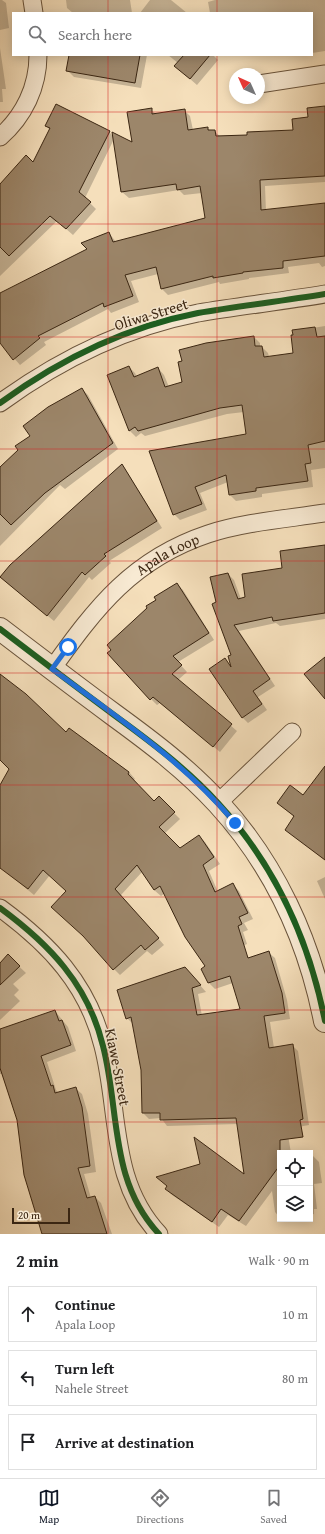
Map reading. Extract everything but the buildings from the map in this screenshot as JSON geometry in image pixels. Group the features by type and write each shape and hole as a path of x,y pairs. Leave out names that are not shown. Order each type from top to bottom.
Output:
{"street":[{"path":"32,0 34,12"},
{"path":"0,137 18,118 27,103 36,79 38,56"},
{"path":"265,83 325,74"},
{"name":"Oliwa Street","path":"0,403 32,381 64,362 129,333 198,314 325,294"},
{"name":"Apala Loop","path":"52,669 97,609 114,591 136,572 156,558 183,544 208,534 236,527 325,513"},
{"path":"0,630 176,762 218,803 267,868 283,897 303,942 313,970 325,1021"},
{"path":"218,803 292,732"},
{"name":"Kiawe Street","path":"0,908 36,936 54,954 69,972 86,1001 99,1031 107,1062 121,1160 125,1176 138,1206 148,1223 159,1234"}],"cycle path":[{"path":"0,403 22,387 70,359 119,336 145,327 198,313 325,294"},
{"path":"0,629 168,756 218,803 238,827 256,851 286,904 299,933 309,961 325,1021"},
{"path":"0,908 35,936 50,951 77,985 87,1003 103,1046 124,1168 132,1191 143,1213 159,1234"}],"route":[{"path":"68,647 52,669 176,762 218,803 235,823"}]}
